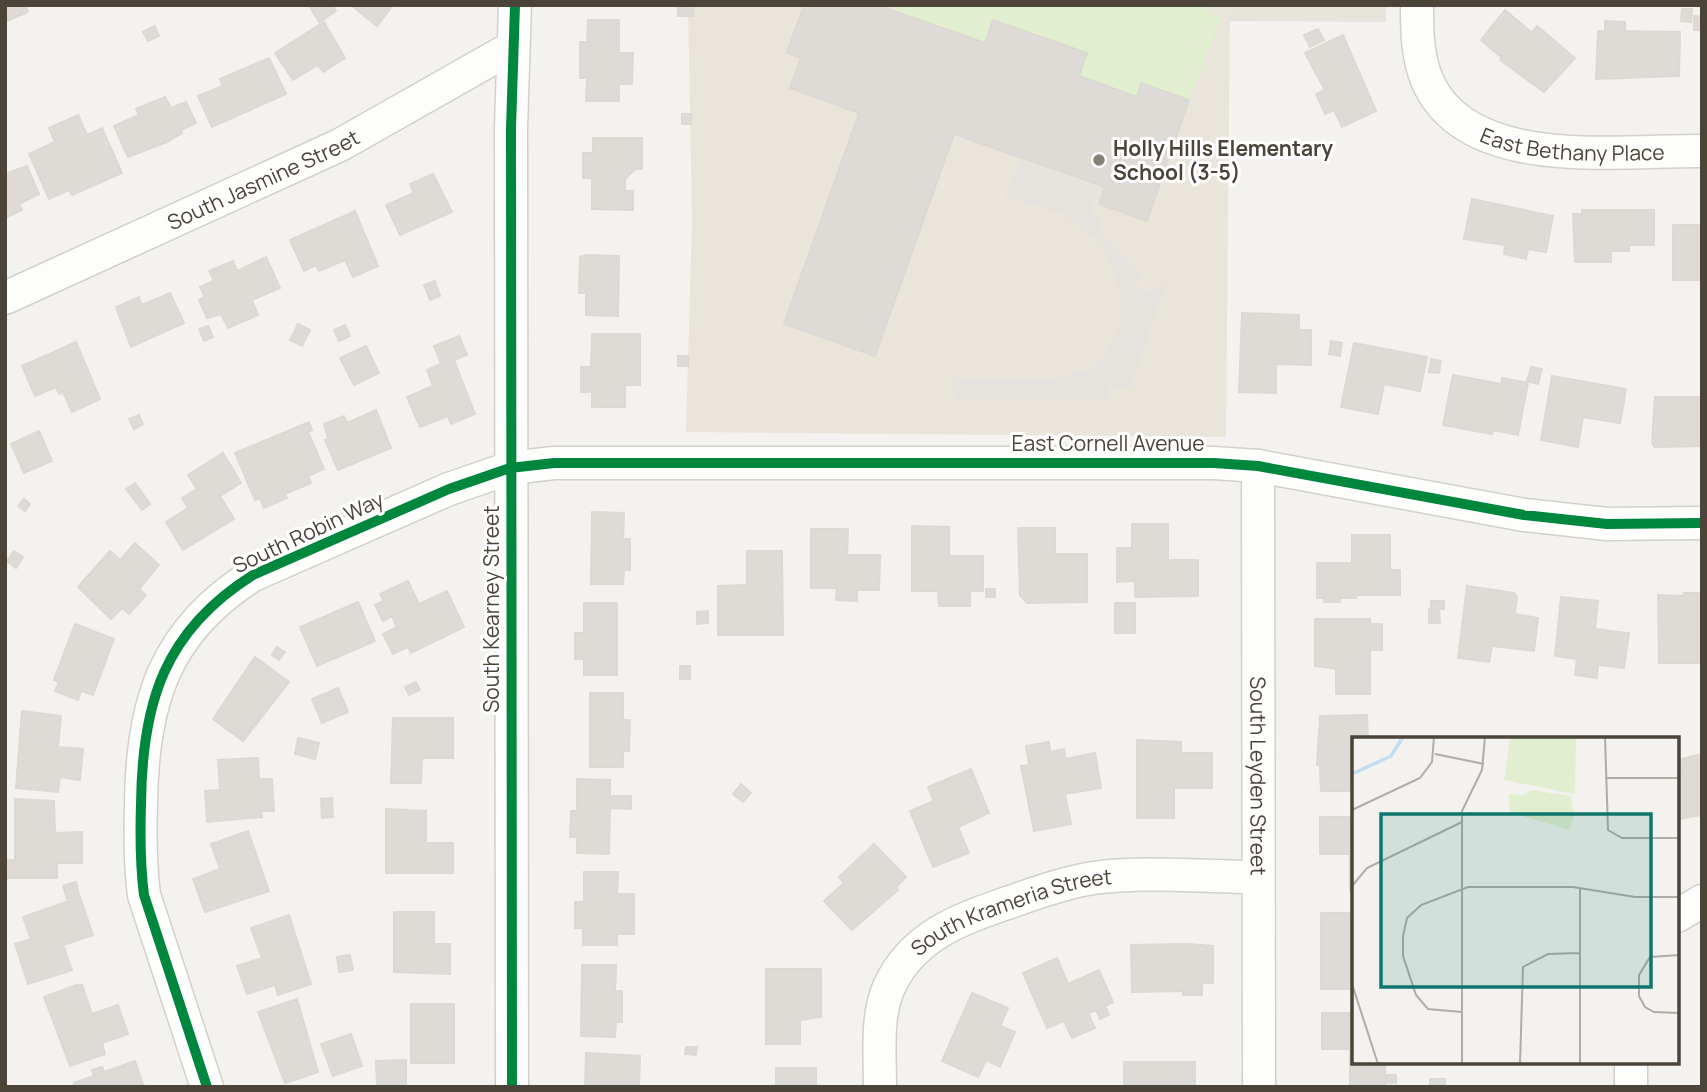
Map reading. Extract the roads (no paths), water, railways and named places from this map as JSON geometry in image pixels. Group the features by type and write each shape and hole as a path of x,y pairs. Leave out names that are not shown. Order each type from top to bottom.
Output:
{"street":[{"name":"South Kearney Street","path":"512,1087 510,468 515,5"},
{"name":"East Bethany Place","path":"1417,5 1420,59 1427,80 1436,97 1474,131 1498,142 1527,148 1702,151"},
{"name":"South Jasmine Street","path":"5,298 340,145 513,47"},
{"name":"East Cornell Avenue","path":"510,468 568,463 1159,462 1258,466 1524,515 1607,524 1702,523"},
{"name":"South Leyden Street","path":"1258,466 1259,1087"},
{"name":"South Robin Way","path":"207,1087 151,924 140,865 141,768 145,727 154,692 169,659 191,626 209,607 253,575 449,489 510,468"},
{"name":"South Krameria Street","path":"880,1087 882,1014 888,990 900,967 918,945 939,930 961,919 1058,886 1093,878 1258,877"},
{"path":"1679,915 1702,901"},
{"path":"1631,1064 1631,1087"}],"place":[{"name":"Holly Hills Elementary School (3-5)","path":"1099,160"}]}
